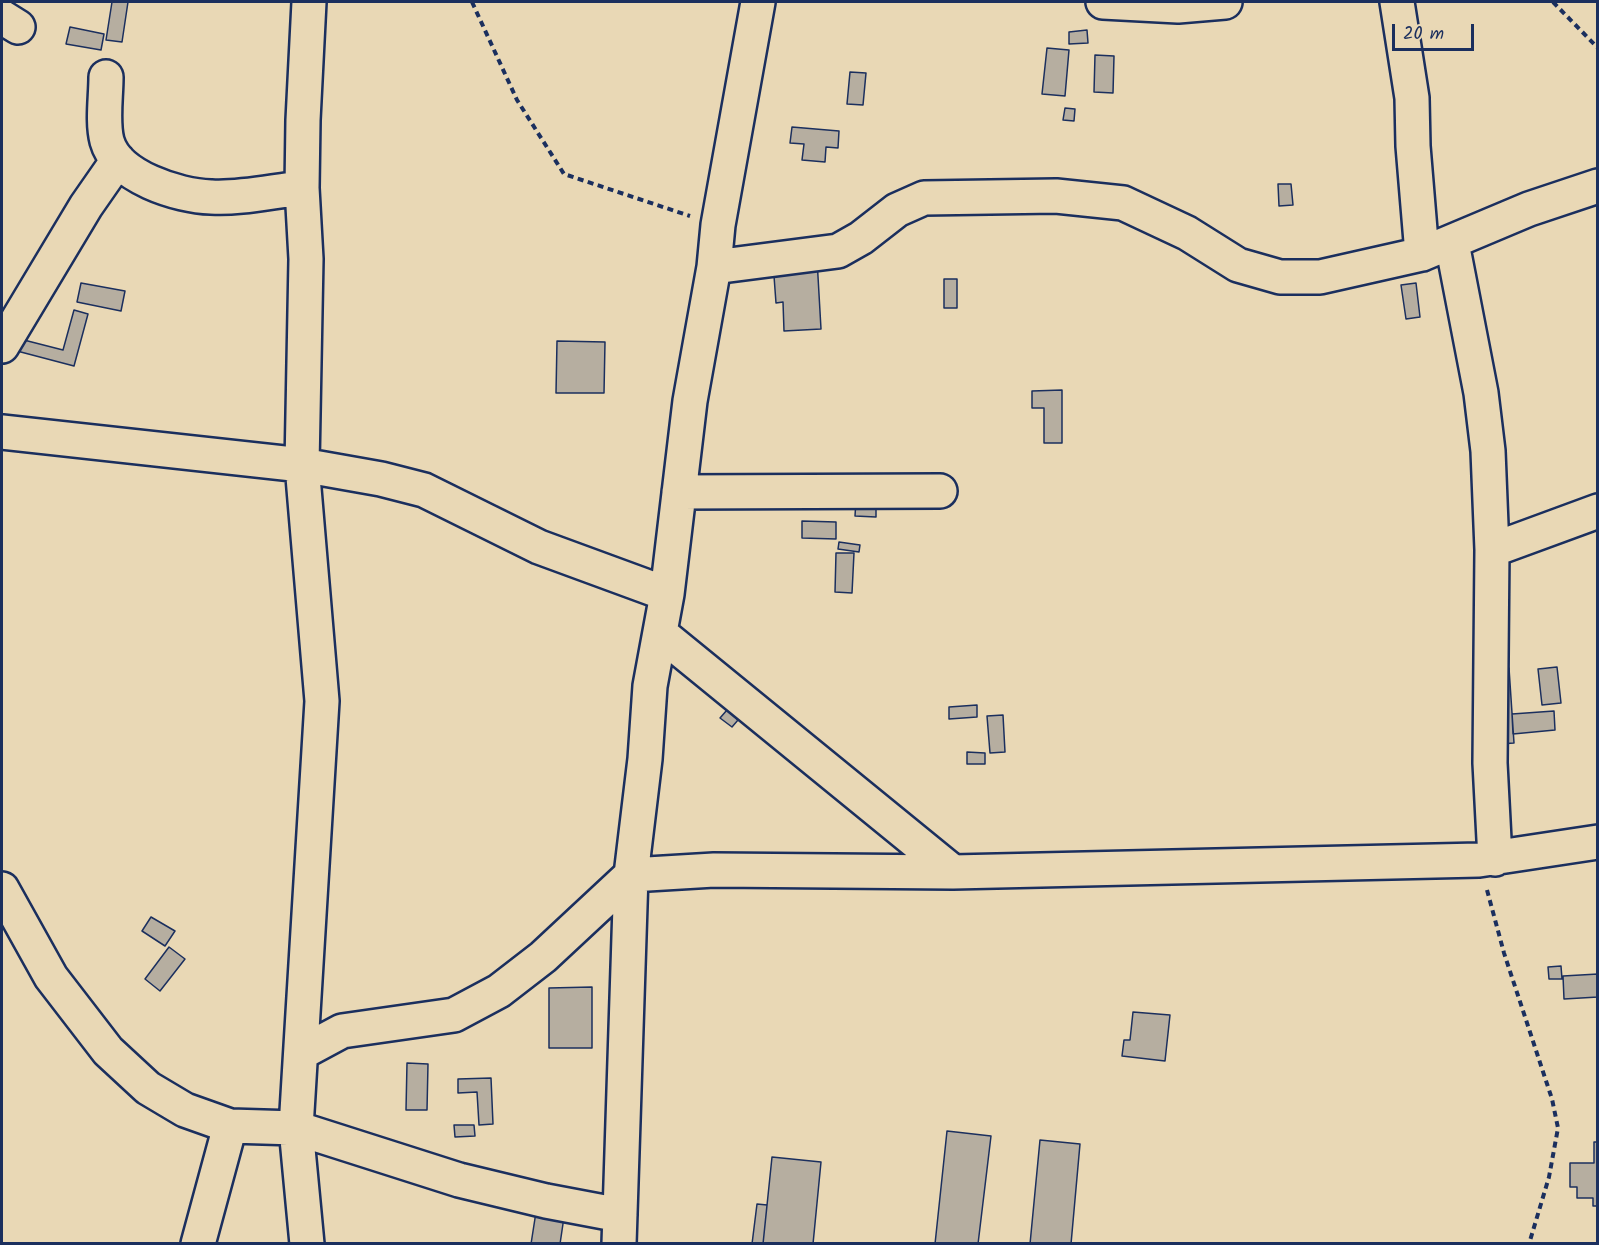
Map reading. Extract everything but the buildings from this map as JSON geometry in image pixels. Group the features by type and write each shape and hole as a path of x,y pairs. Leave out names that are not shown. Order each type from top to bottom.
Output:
{"street":[{"path":"307,1244 296,1128 322,701 302,465 306,259 302,188 309,2"},
{"path":"2,890 51,977 108,1051 148,1088 185,1110 230,1126 296,1128 459,1180 546,1201 619,1229 631,875 645,759 650,686 667,594 690,401 714,267 718,225 758,2"},
{"path":"1102,2 1178,6 1225,2"},
{"path":"1397,2 1412,99 1413,156 1422,254"},
{"path":"106,77 107,142 118,160 132,174 174,190 211,197 302,188"},
{"path":"2,346 86,206 118,160"},
{"path":"714,267 838,251 861,238 897,210 924,198 1018,195 1084,198 1123,203 1187,233 1238,265 1280,277 1320,277 1422,254 1529,209 1598,186"},
{"path":"1452,243 1481,393 1488,451 1492,550 1487,860"},
{"path":"2,432 302,465 381,479 424,490 539,547 667,594"},
{"path":"679,492 940,491"},
{"path":"1492,550 1598,511"},
{"path":"660,633 953,872"},
{"path":"301,1053 342,1031 454,1016 499,992 543,957 631,875 714,870 953,872 1487,860 1598,842"},
{"path":"198,1244 230,1126"}],"path":[{"path":"472,2 518,100 564,174 718,225"},
{"path":"1553,2 1598,48"},
{"path":"1487,860 1504,953 1552,1099 1558,1128 1549,1178 1529,1244"}]}
